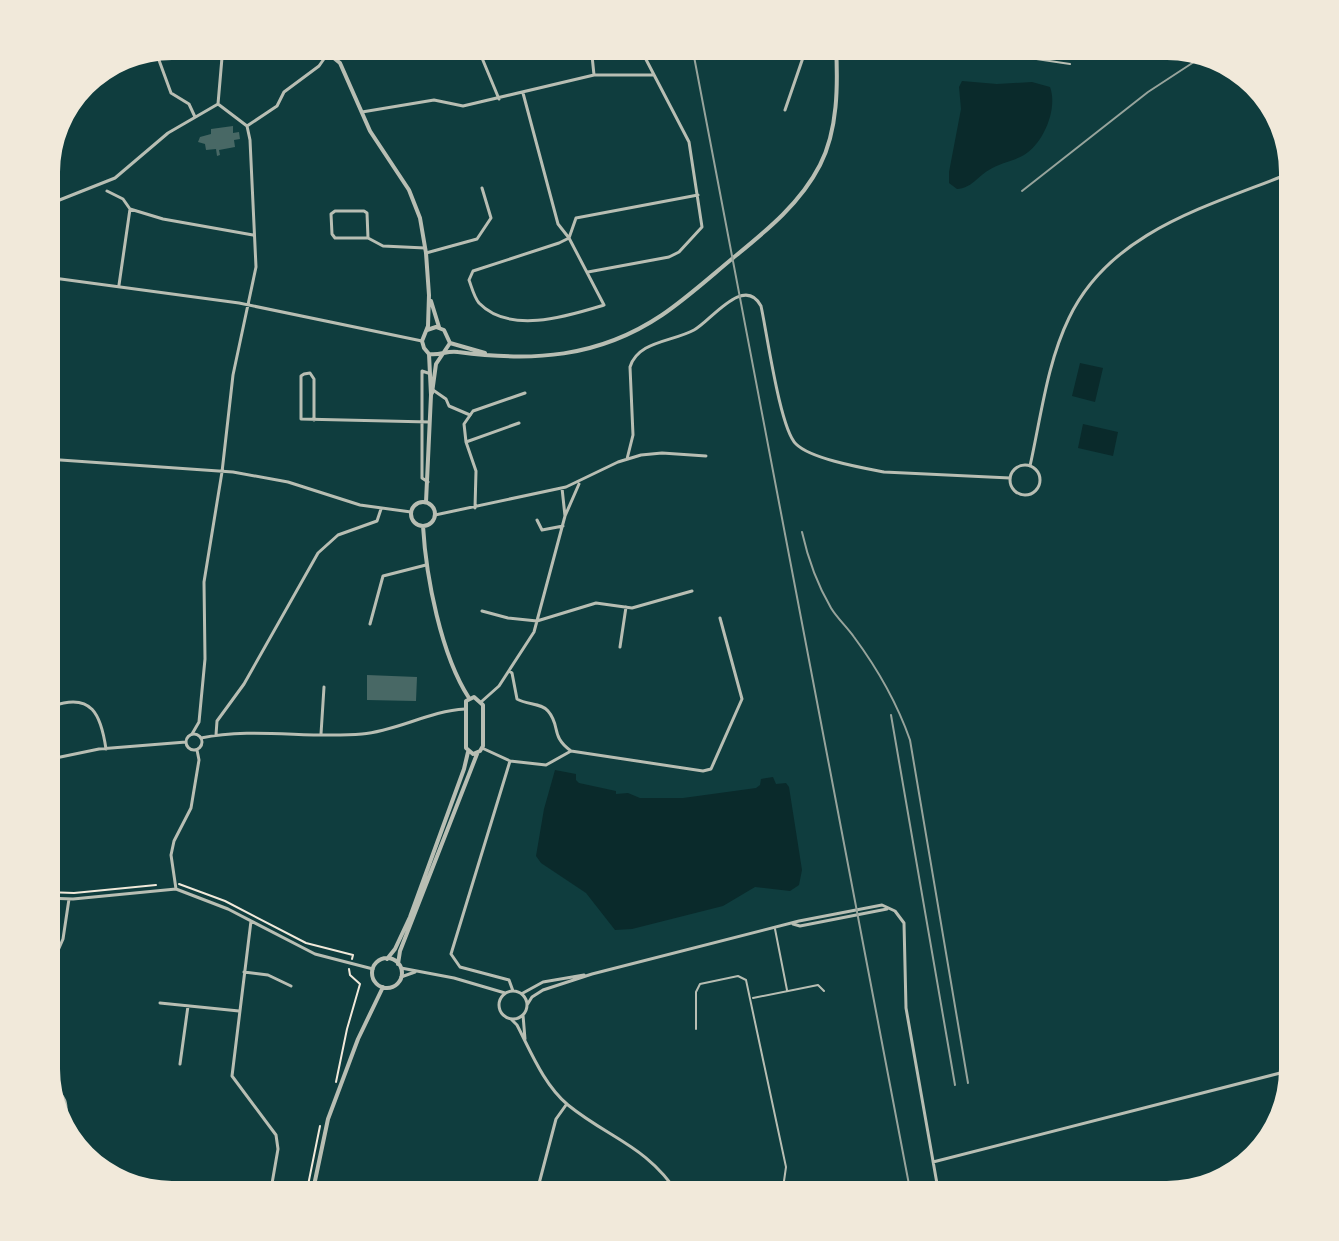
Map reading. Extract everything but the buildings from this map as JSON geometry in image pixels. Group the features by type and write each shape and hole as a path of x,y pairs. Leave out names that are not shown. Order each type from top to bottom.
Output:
{"street":[{"path":"218,104 222,60"},
{"path":"247,126 271,112 289,87 324,60"},
{"path":"337,60 349,78 380,148 409,190 420,218 429,295 426,331 422,341 429,354 432,392"},
{"path":"483,60 499,99"},
{"path":"592,60 594,75"},
{"path":"588,272 669,257 679,252 702,227 689,142 646,60"},
{"path":"785,110 802,60"},
{"path":"429,354 438,355 446,351 503,356 563,355 592,348 643,327 684,299 768,230 800,197 826,152 835,114 836,60"},
{"path":"159,61 171,93 189,104 195,117"},
{"path":"362,112 434,100 463,106 594,75 653,75"},
{"path":"523,93 558,224 569,238 604,305 564,317 530,320 498,317 477,302 469,280 473,271 569,238"},
{"path":"60,200 115,178 168,133 218,104"},
{"path":"60,757 106,749 186,742 199,722 205,659 204,582 222,472 233,375 256,267 247,126 218,104"},
{"path":"1030,466 1062,336 1078,302 1109,262 1139,239 1171,221 1279,178"},
{"path":"368,238 367,213 335,211 331,214 335,238 368,238 383,246 425,250 477,239 491,218 482,188"},
{"path":"107,191 123,199 130,209 163,219 253,235"},
{"path":"569,238 576,218 698,195"},
{"path":"119,286 130,209"},
{"path":"60,279 246,304 422,341"},
{"path":"426,502 429,422 436,364 450,343 447,333 440,328 429,295"},
{"path":"627,459 633,435 630,367 633,358 646,348 694,330 730,300 749,296 759,301 761,306 784,415 790,435 799,447 884,472 1010,478"},
{"path":"426,331 440,328"},
{"path":"450,343 503,356"},
{"path":"422,362 422,478 428,482"},
{"path":"422,371 429,373"},
{"path":"314,420 314,379 307,373 301,376 301,419 314,420 429,422"},
{"path":"432,392 446,399 449,406 470,415"},
{"path":"475,508 476,471 466,442 464,424 473,411 525,393"},
{"path":"466,442 519,423"},
{"path":"435,515 579,483 627,459 662,453 706,456"},
{"path":"60,460 222,472 288,482 360,505 411,512"},
{"path":"1010,478 1016,491 1025,494 1035,491 1040,477 1030,466"},
{"path":"1010,478 1017,467 1030,466"},
{"path":"481,702 499,686 534,632 565,516 579,483"},
{"path":"561,488 565,516"},
{"path":"418,502 426,502 434,508 432,522 423,526 413,521 411,512 418,502"},
{"path":"216,735 217,721 244,684 318,553 338,535 377,521 381,509"},
{"path":"537,520 542,530 563,526"},
{"path":"415,972 401,977 394,986 383,987 373,978 373,969 378,962 387,959 395,949 414,906 464,769 468,752 465,709 469,698 459,680 434,605 426,565 423,526"},
{"path":"370,624 383,576 426,565"},
{"path":"482,611 537,621 596,603 632,608 692,591"},
{"path":"620,647 626,607"},
{"path":"509,671 517,699 545,707 551,714 560,743 571,751 703,771 711,769 742,699 720,618"},
{"path":"321,734 324,687"},
{"path":"401,977 400,951 482,748 481,702 478,698 469,698"},
{"path":"60,704 70,701 91,706 97,712 106,749"},
{"path":"192,734 201,738 216,735 369,733 465,709"},
{"path":"197,750 202,745 201,738"},
{"path":"186,742 189,749 197,750"},
{"path":"482,748 510,761 546,765 571,751"},
{"path":"176,886 171,855 175,838 191,808 199,760 197,750"},
{"path":"468,752 477,754"},
{"path":"510,761 451,954 460,967 509,980 513,991"},
{"path":"60,899 176,886 315,954 373,969"},
{"path":"60,946 69,899"},
{"path":"529,1050 523,1015 527,1005 543,990 592,974 775,928 889,908 904,923 906,1008 936,1181"},
{"path":"251,921 232,1076 276,1135 278,1149 272,1181"},
{"path":"387,959 415,972 454,978 505,993 513,991 522,994 554,979 592,974"},
{"path":"244,972 268,975 291,986"},
{"path":"312,1181 328,1119 358,1039 383,987"},
{"path":"490,989 500,999"},
{"path":"505,993 500,999 500,1012 517,1025 554,1090 567,1104 634,1147 657,1166 668,1181"},
{"path":"522,994 527,1005"},
{"path":"160,1003 239,1011"},
{"path":"180,1064 188,1006"},
{"path":"511,1019 523,1015"},
{"path":"933,1162 1279,1073"},
{"path":"540,1181 556,1119 567,1104"}],"lane":[{"path":"1043,60 1070,64"},
{"path":"775,928 787,991"},
{"path":"696,1029 696,992 700,984 741,976 748,983 752,998 786,1167 784,1181"},
{"path":"752,998 818,985 824,991"}],"path":[{"path":"60,892 181,884 225,901 314,946 353,955 350,975 360,984 335,1086"},
{"path":"310,1181 313,1152 322,1120"}],"water":[{"path":"962,81 997,84 1032,82 1050,87 1052,105 1048,124 1031,149 989,170 967,187 957,189 949,183 949,172 961,109 959,87"},
{"path":"1080,363 1103,368 1095,402 1072,396"},
{"path":"1083,424 1118,432 1113,456 1078,448"},
{"path":"555,770 576,774 579,783 640,798 683,798 756,788 761,779 773,777 776,784 786,783 802,870 799,885 790,891 755,887 723,906 632,929 615,930 586,893 541,863 536,856"}],"railway":[{"path":"695,60 908,1181"},
{"path":"1022,191 1148,92 1192,63"},
{"path":"802,532 826,599 878,673 910,740 968,1083"},
{"path":"891,715 955,1085"}]}
